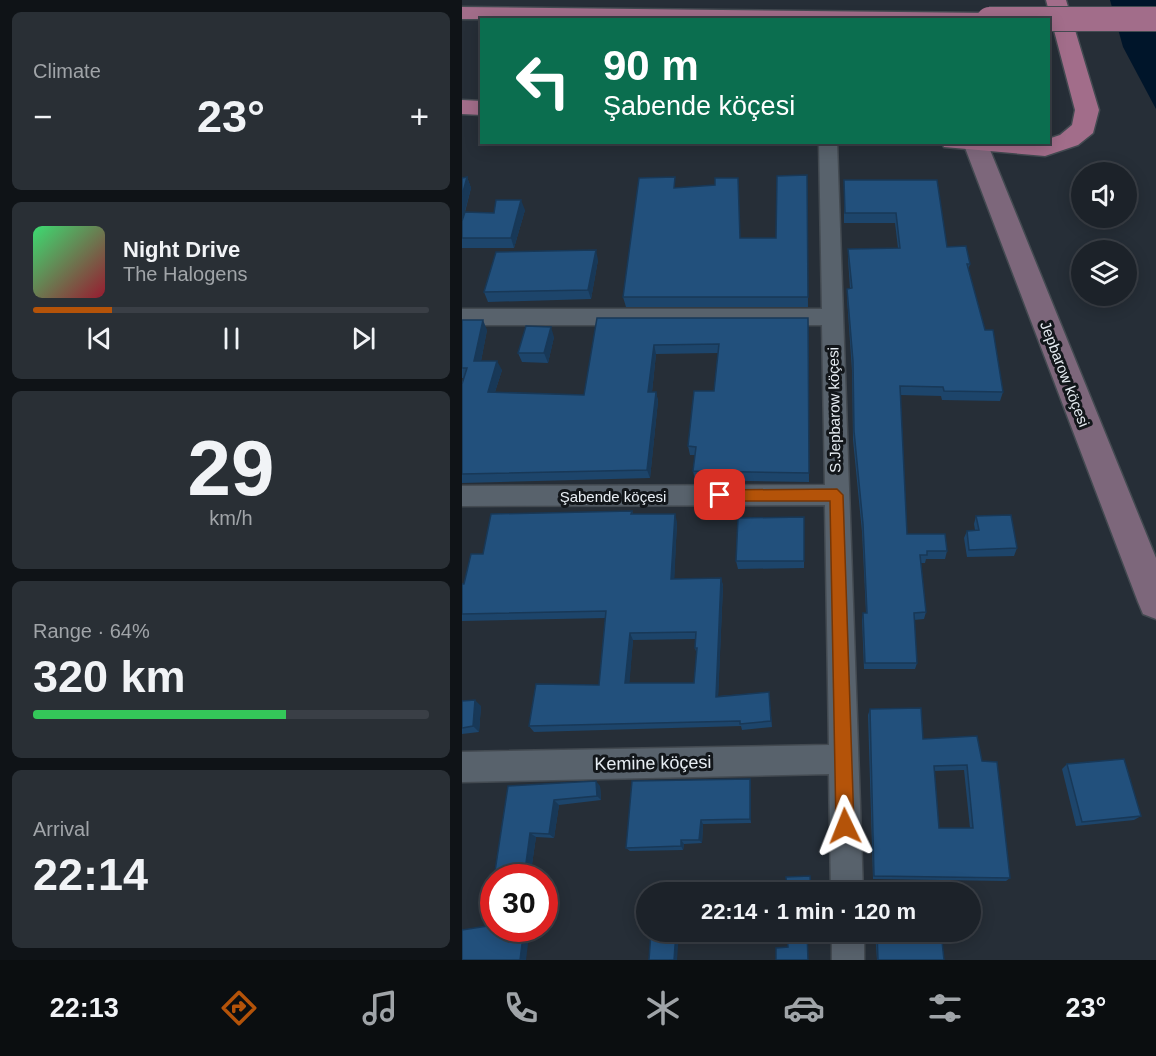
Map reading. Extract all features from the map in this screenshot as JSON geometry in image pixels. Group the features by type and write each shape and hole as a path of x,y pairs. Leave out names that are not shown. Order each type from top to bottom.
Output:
{"main road":[{"path":"965,144 1045,148 1069,140 1084,128 1087,110 1056,0"},
{"path":"462,13 901,18"},
{"path":"1050,19 1156,19"},
{"path":"462,30 480,30"},
{"path":"1050,35 1156,36"},
{"path":"462,107 480,108"}],"street":[{"name":"S.Jepbarow köçesi","path":"828,144 847,882"},
{"name":"Jepbarow köçesi","path":"965,144 1156,602"},
{"path":"462,317 832,317"},
{"name":"Şabende köçesi","path":"462,496 837,495"},
{"name":"Kemine köçesi","path":"462,767 843,759"},
{"path":"848,942 848,960"}],"water":[{"path":"1110,0 1156,0 1156,109 1123,47"}],"building":[{"path":"807,175 808,297 623,297 639,178 675,177 674,188 715,185 715,178 738,178 740,238 776,238 777,176"},
{"path":"467,177 462,196 462,178"},
{"path":"844,180 937,180 947,247 966,246 970,264 967,264 985,330 993,330 1003,392 944,391 943,387 900,386 907,534 945,534 947,551 927,551 927,555 920,555 926,612 914,613 917,663 865,663 863,613 867,613 863,524 854,431 853,361 847,289 852,288 848,249 900,248 896,213 845,213"},
{"path":"496,200 521,200 511,238 462,238 462,221 465,212 494,213"},
{"path":"596,250 588,290 484,292 496,252"},
{"path":"597,318 808,318 809,473 693,471 696,447 688,446 694,391 714,391 719,344 654,345 648,392 656,392 647,470 462,474 462,384 467,368 462,368 462,320 483,320 474,361 497,361 488,392 584,395"},
{"path":"526,326 551,327 544,353 518,353"},
{"path":"632,511 631,514 675,514 671,579 721,578 716,697 769,692 771,721 740,724 740,721 529,726 536,684 599,685 606,611 462,614 462,584 464,584 471,554 483,554 491,514","holes":["696,632 695,648 697,648 694,683 625,683 630,633"]},
{"path":"1011,515 1017,548 969,550 967,531 979,530 976,516"},
{"path":"804,517 804,561 736,561 738,518"},
{"path":"475,700 473,726 462,728 462,701"},
{"path":"921,708 923,739 977,736 982,761 997,762 1010,878 874,876 870,709","holes":["967,765 973,828 939,828 934,766"]},
{"path":"1124,759 1141,816 1082,822 1067,764"},
{"path":"750,779 750,819 701,820 699,840 681,840 681,846 626,848 632,781"},
{"path":"596,781 597,796 554,800 549,834 530,833 526,864 496,864 508,786"},
{"path":"810,876 810,882 786,882 786,877"},
{"path":"480,927 480,942 522,942 520,960 462,960 462,930"},
{"path":"650,942 675,942 674,960 649,960"},
{"path":"788,942 807,942 808,960 776,960 776,948 788,947"},
{"path":"877,942 942,942 944,960 878,960"}],"route":[{"path":"720,495 837,495 845,826"}]}
